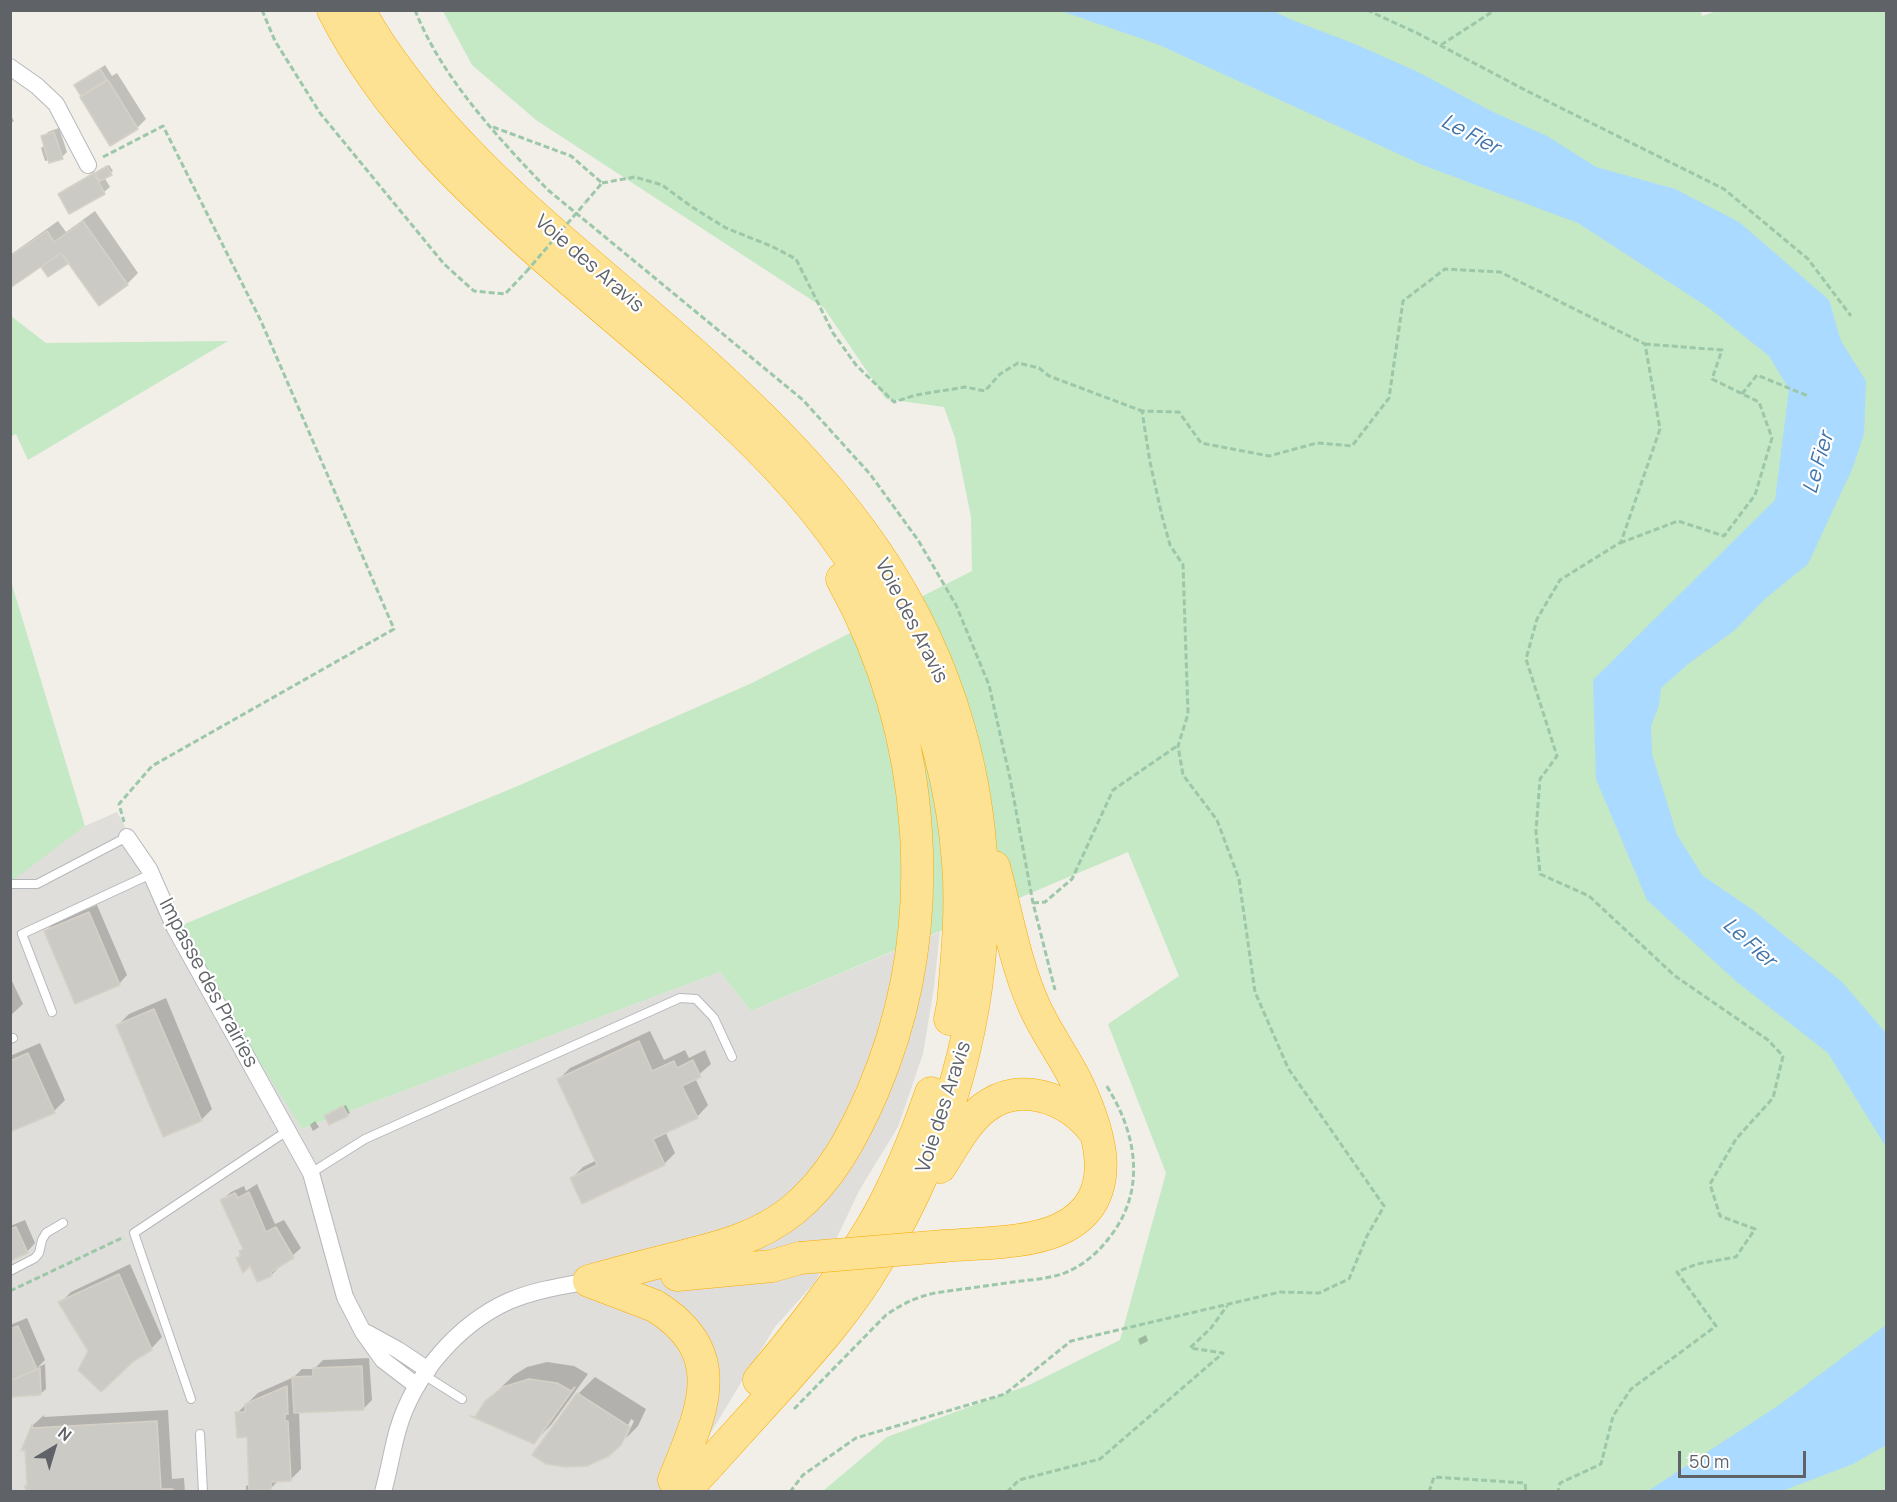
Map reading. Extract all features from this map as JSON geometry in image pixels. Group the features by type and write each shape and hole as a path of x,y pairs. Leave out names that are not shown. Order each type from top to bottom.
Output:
{"highway":[{"name":"Voie des Aravis","path":"333,10 379,86 400,114 444,163 518,235 693,387 748,438 804,497 832,531 866,580 910,664 936,741 951,805 958,862 960,907 953,1004 945,1047 919,1127 871,1228 809,1316 675,1488"},
{"name":"Voie des Aravis","path":"359,10 399,73 481,167 537,219 717,375 780,435 837,498 877,553 926,641 946,688 970,779 980,835 983,873 983,922 976,987 963,1057 940,1134 923,1175 884,1250 865,1281 832,1326 675,1488"},
{"path":"589,1281 713,1250 751,1236 779,1220 806,1198 841,1154 866,1108 889,1050 904,992 915,924 918,863 916,817 907,756 894,703 878,657 834,565 748,438"},
{"path":"589,1281 772,1266 800,1258 1036,1236 1069,1224 1084,1210 1101,1178 1101,1161 1092,1118 1075,1079 1045,1028 1023,978 970,779"},
{"path":"884,1250 962,1134 976,1115 992,1103 1016,1094 1048,1097 1076,1113 1089,1125 1097,1137"},
{"path":"751,1236 775,1250 800,1258"},
{"path":"589,1281 664,1311 681,1327 697,1352 704,1380 704,1399 675,1488"}],"street":[{"path":"10,66 56,104 88,165"},
{"name":"Impasse des Prairies","path":"127,837 151,874 175,928 311,1173 338,1278 363,1332 383,1360 423,1377"},
{"path":"383,1491 398,1428 423,1377 462,1332 489,1311 510,1301 535,1292 589,1281"}],"lane":[{"path":"10,884 37,884 127,837"},
{"path":"52,1012 22,934 151,874"},
{"path":"311,1173 365,1139 680,998 696,999 714,1018 732,1057"},
{"path":"191,1399 134,1233 287,1131"},
{"path":"10,1271 35,1258 46,1233 63,1223"},
{"path":"423,1377 462,1399"},
{"path":"200,1434 203,1491"}],"path":[{"path":"262,10 275,41 320,113 444,264 474,291 505,294 602,183 635,177 662,185 726,228 796,259 833,333 856,365 894,402 916,395 965,387 985,391 1000,374 1018,363 1039,368 1050,376 1142,411 1179,412 1202,443 1269,456 1317,443 1352,446 1389,398 1403,301 1445,269 1500,272 1646,344 1722,350 1712,379 1759,402 1772,438 1755,495 1724,536 1678,521 1618,543 1560,580 1538,619 1526,659 1557,756 1540,779 1536,831 1540,874 1589,896 1675,976 1768,1040 1783,1056 1773,1098 1736,1139 1710,1184 1720,1216 1755,1229 1736,1257 1697,1264 1677,1272 1716,1326 1631,1389 1613,1416 1601,1464 1560,1483 1558,1491"},
{"path":"415,10 422,29 450,73 491,126 548,190 803,400 870,474 918,540 956,605 988,685 1010,778 1033,903 1056,992"},
{"path":"1367,10 1441,45 1527,91 1724,189 1808,259 1851,316"},
{"path":"1441,45 1495,10"},
{"path":"88,165 163,126 261,321 394,629 153,766 120,804 127,837"},
{"path":"491,126 571,156 602,183"},
{"path":"1618,543 1660,429 1646,344"},
{"path":"1742,394 1757,375 1808,396"},
{"path":"790,1491 803,1475 856,1438 1005,1394 1071,1341 1280,1292 1319,1293 1349,1279 1367,1236 1384,1206 1288,1068 1254,992 1239,879 1217,820 1183,775 1178,746 1188,714 1183,564 1170,544 1162,516 1142,411"},
{"path":"1033,903 1045,902 1072,879 1113,790 1178,746"},
{"path":"790,1413 886,1314 901,1305 915,1298 935,1293 1062,1274 1087,1261 1104,1244 1120,1223 1127,1208 1134,1175 1133,1156 1125,1118 1104,1082"},
{"path":"10,1291 134,1233"},
{"path":"1007,1491 1019,1480 1100,1459 1224,1353 1190,1348 1211,1328 1227,1306"},
{"path":"1429,1491 1434,1477 1525,1483 1526,1491"}],"shaded area":[{"path":"117,812 151,874 302,1129 720,972 751,1011 940,932 923,1054 898,1127 860,1189 816,1281 775,1327 699,1452 668,1491 11,1491 10,880 85,826"}],"green space":[{"path":"1701,10 1702,16 1720,10 1886,11 1886,1491 823,1491 887,1437 1029,1385 1120,1340 1166,1173 1108,1024 1179,976 1128,852 751,1011 720,972 302,1129 175,928 520,785 752,683 972,571 971,517 955,438 944,407 886,399 824,308 536,120 472,65 443,11"},
{"path":"11,316 46,343 228,341 28,460 16,434 11,436"},
{"path":"10,578 85,826 12,881 10,880"}],"water":[{"name":"Le Fier","path":"1061,11 1273,11 1418,72 1491,111 1547,136 1596,167 1675,189 1739,222 1829,300 1841,341 1866,381 1864,434 1853,467 1808,564 1765,599 1735,630 1688,664 1661,688 1659,705 1651,726 1652,754 1677,835 1703,876 1753,910 1842,982 1886,1033 1886,1147 1828,1053 1737,982 1647,900 1596,779 1593,680 1775,500 1789,389 1769,356 1709,308 1578,223 1425,166 1157,44"},
{"path":"1886,1325 1886,1445 1853,1464 1782,1491 1648,1491 1779,1405"}],"building":[{"path":"100,69 107,80 81,96 74,85"},
{"path":"108,80 138,129 110,146 80,97"},
{"path":"54,132 63,159 49,163 41,136"},
{"path":"107,166 112,175 100,181 95,173"},
{"path":"94,173 105,194 69,214 58,194"},
{"path":"83,221 128,285 99,306 61,253 10,288 10,256 47,231 54,242"},
{"path":"61,253 69,263 48,277 41,267"},
{"path":"89,912 120,985 75,1004 44,931"},
{"path":"154,1009 202,1121 163,1137 116,1025"},
{"path":"639,1041 652,1071 674,1061 677,1068 693,1060 701,1077 682,1086 698,1118 653,1139 665,1165 582,1204 570,1178 597,1165 557,1079"},
{"path":"28,1053 55,1113 10,1132 10,1061"},
{"path":"343,1106 348,1116 329,1125 324,1116"},
{"path":"249,1192 266,1232 276,1227 294,1258 271,1272 272,1276 257,1282 250,1266 243,1273 236,1258 241,1256 239,1251 243,1249 220,1200 235,1193 238,1198"},
{"path":"16,1227 28,1253 10,1261 10,1229"},
{"path":"119,1274 152,1350 134,1361 101,1392 78,1370 88,1351 58,1302"},
{"path":"18,1326 37,1369 10,1381 10,1329"},
{"path":"362,1366 364,1410 294,1413 292,1377 313,1376 313,1368"},
{"path":"40,1368 41,1395 10,1397 10,1381"},
{"path":"529,1379 557,1383 571,1391 575,1387 534,1444 470,1416 475,1417 485,1401 503,1387"},
{"path":"287,1386 288,1414 285,1414 285,1421 288,1421 291,1481 271,1482 271,1490 249,1491 247,1437 237,1438 235,1412 245,1412 245,1404"},
{"path":"577,1393 630,1427 621,1445 609,1456 587,1466 565,1467 546,1464 532,1455"},
{"path":"157,1421 161,1489 173,1489 173,1492 27,1492 24,1486 27,1486 25,1450 21,1451 32,1424 33,1428"}]}
